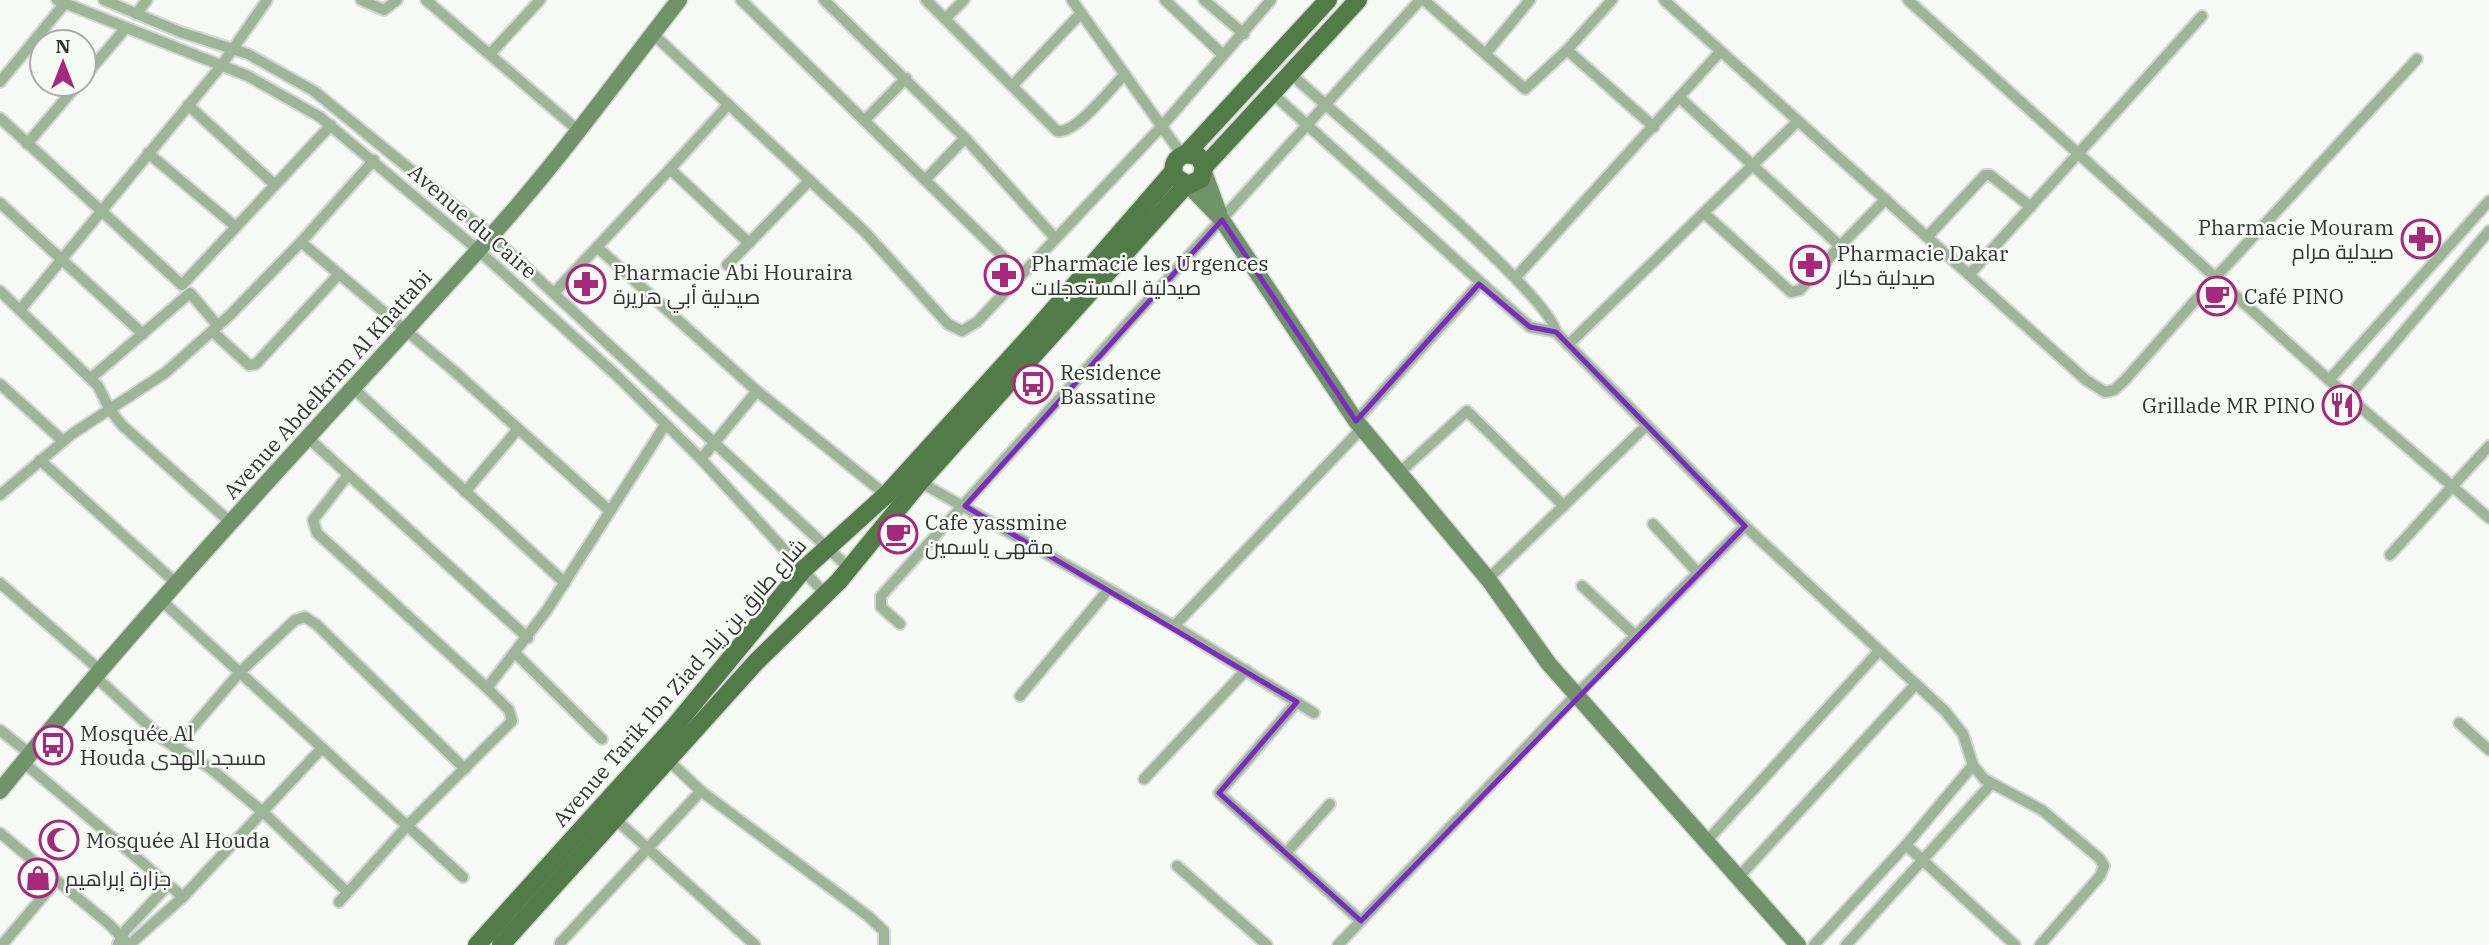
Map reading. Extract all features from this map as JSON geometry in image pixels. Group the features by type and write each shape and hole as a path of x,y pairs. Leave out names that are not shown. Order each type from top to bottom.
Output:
{"main road":[{"name":"Avenue Abdelkrim Al Khattabi","path":"0,791 230,522 492,236 580,132 679,0"},
{"path":"1328,0 1173,164 1173,172 1180,182 1187,185 1221,217 1359,425 1488,579 1575,696 1798,945"},
{"path":"1187,185 1195,183 1358,0"},
{"path":"1184,154 1198,156 1221,217"},
{"name":"Avenue Tarik Ibn Ziad شارع طارق بن زياد","path":"477,945 674,727 803,570 886,495 1025,342 1173,172"},
{"name":"Avenue Tarik Ibn Ziad شارع طارق بن زياد","path":"501,945 613,817 756,662 826,595 920,482 1187,185"}],"street":[{"name":"Avenue du Caire","path":"104,0 264,61 314,91 492,236 712,444 849,568"},
{"path":"136,14 147,0"},
{"path":"20,310 221,66 267,0"},
{"path":"361,0 383,10 397,0"},
{"path":"426,0 580,132"},
{"path":"490,54 540,0"},
{"path":"741,0 926,178 1021,274"},
{"path":"824,0 965,138 1055,238"},
{"path":"926,0 1054,129 1062,132 1077,124 1125,74"},
{"path":"946,19 964,0"},
{"path":"1072,0 1184,154"},
{"path":"1165,0 1223,55"},
{"path":"1204,0 1244,34"},
{"path":"653,34 865,232 948,324 956,329 966,330 978,322 1162,126 1271,0"},
{"path":"900,624 881,607 881,596 965,506 1221,217 1422,0 1525,89 1567,50 1612,0"},
{"path":"1486,53 1530,0"},
{"path":"1664,0 2086,380 2105,392 2114,390 2124,381 2417,59"},
{"path":"1908,0 2329,380 2350,395 2489,518"},
{"name":"Avenue du Caire","path":"61,2 265,84 331,125 478,250 616,375 701,459 826,595"},
{"path":"0,82 61,2"},
{"path":"1012,86 1081,13"},
{"path":"1969,275 2202,16"},
{"path":"98,61 125,29"},
{"path":"1567,50 1654,127"},
{"path":"1516,277 1720,52"},
{"path":"1291,74 1516,277 1550,316 1556,332 1646,426 1745,526 1957,725 1973,765 1991,783 2042,810 2099,858 2104,866 2090,888 2040,945"},
{"path":"865,120 906,78"},
{"path":"1273,94 1426,229 1479,284 1530,327 1556,332"},
{"path":"27,144 66,98"},
{"path":"1680,98 1840,246"},
{"path":"554,293 728,104"},
{"path":"188,105 275,185"},
{"path":"0,118 186,289 215,329 248,365 256,365 339,274"},
{"path":"1568,345 1798,121"},
{"path":"91,378 142,334 186,289 236,227 331,125"},
{"path":"926,178 965,138"},
{"path":"148,153 236,227"},
{"path":"0,495 63,441 165,373 215,329 301,242 374,160"},
{"path":"670,169 749,243"},
{"path":"1927,237 1985,176 1990,175 2031,207"},
{"path":"727,265 810,180"},
{"path":"1704,213 1791,292 1800,290 1886,199"},
{"path":"2329,380 2489,201"},
{"path":"0,203 142,334"},
{"path":"2350,395 2489,232"},
{"path":"301,242 610,511"},
{"path":"597,247 757,391 886,495"},
{"path":"1174,626 1359,425 1479,284"},
{"path":"0,291 91,378 104,393 110,410 141,443 230,522"},
{"path":"0,384 63,441"},
{"path":"353,388 565,583"},
{"path":"701,459 757,391"},
{"path":"1399,473 1466,411 1564,506"},
{"path":"487,688 528,638 665,425"},
{"path":"1488,579 1646,426"},
{"path":"465,492 519,429"},
{"path":"307,437 528,638"},
{"path":"2390,555 2489,446"},
{"path":"40,460 177,584"},
{"path":"339,902 407,826 512,720 509,710 487,688 317,533 313,520 348,475"},
{"path":"920,482 1174,626 1314,713"},
{"path":"1653,524 1698,573"},
{"path":"1338,945 1575,696 1745,526"},
{"path":"0,583 175,748 210,768 263,812 347,892"},
{"path":"1582,586 1636,636"},
{"path":"1020,696 1108,590"},
{"path":"162,601 463,877"},
{"path":"175,748 240,672 295,620 305,617 317,625 465,769"},
{"path":"1705,843 1879,651"},
{"path":"515,653 602,739"},
{"path":"1144,779 1246,670"},
{"path":"1737,879 1916,684"},
{"path":"1297,702 1219,793 1360,921"},
{"path":"2459,723 2489,750"},
{"path":"0,730 27,758 183,897"},
{"path":"129,941 183,897 322,748"},
{"path":"667,759 701,791 868,916 884,931 884,945"},
{"path":"1814,945 1906,845 1973,765"},
{"path":"1830,928 1847,945 1991,783"},
{"path":"559,943 701,791"},
{"path":"1286,853 1330,804"},
{"path":"613,817 755,945"},
{"path":"0,833 129,941"},
{"path":"1906,845 2015,945"},
{"path":"1177,866 1267,945"},
{"path":"2,945 56,881"},
{"path":"129,941 168,885"}],"highlighted area":[{"path":"1222,220 1356,421 1479,284 1530,327 1556,332 1745,526 1361,921 1219,793 1297,702 965,506"}],"place":[{"name":"Pharmacie Mouram صيدلية مرام","path":"2421,239"},
{"name":"Pharmacie Dakar صيدلية دكار","path":"1810,265"},
{"name":"Pharmacie les Urgences صيدلية المستعجلات","path":"1004,275"},
{"name":"Pharmacie Abi Houraira صيدلية أبي هريرة","path":"586,284"},
{"name":"Café PINO","path":"2217,296"},
{"name":"Residence Bassatine","path":"1033,384"},
{"name":"Grillade MR PINO","path":"2342,405"},
{"name":"Cafe yassmine مقهى ياسمين","path":"898,534"},
{"name":"Mosquée Al Houda مسجد الهدى","path":"53,745"},
{"name":"Mosquée Al Houda","path":"59,840"},
{"name":"جزارة إبراهيم","path":"38,878"}]}
